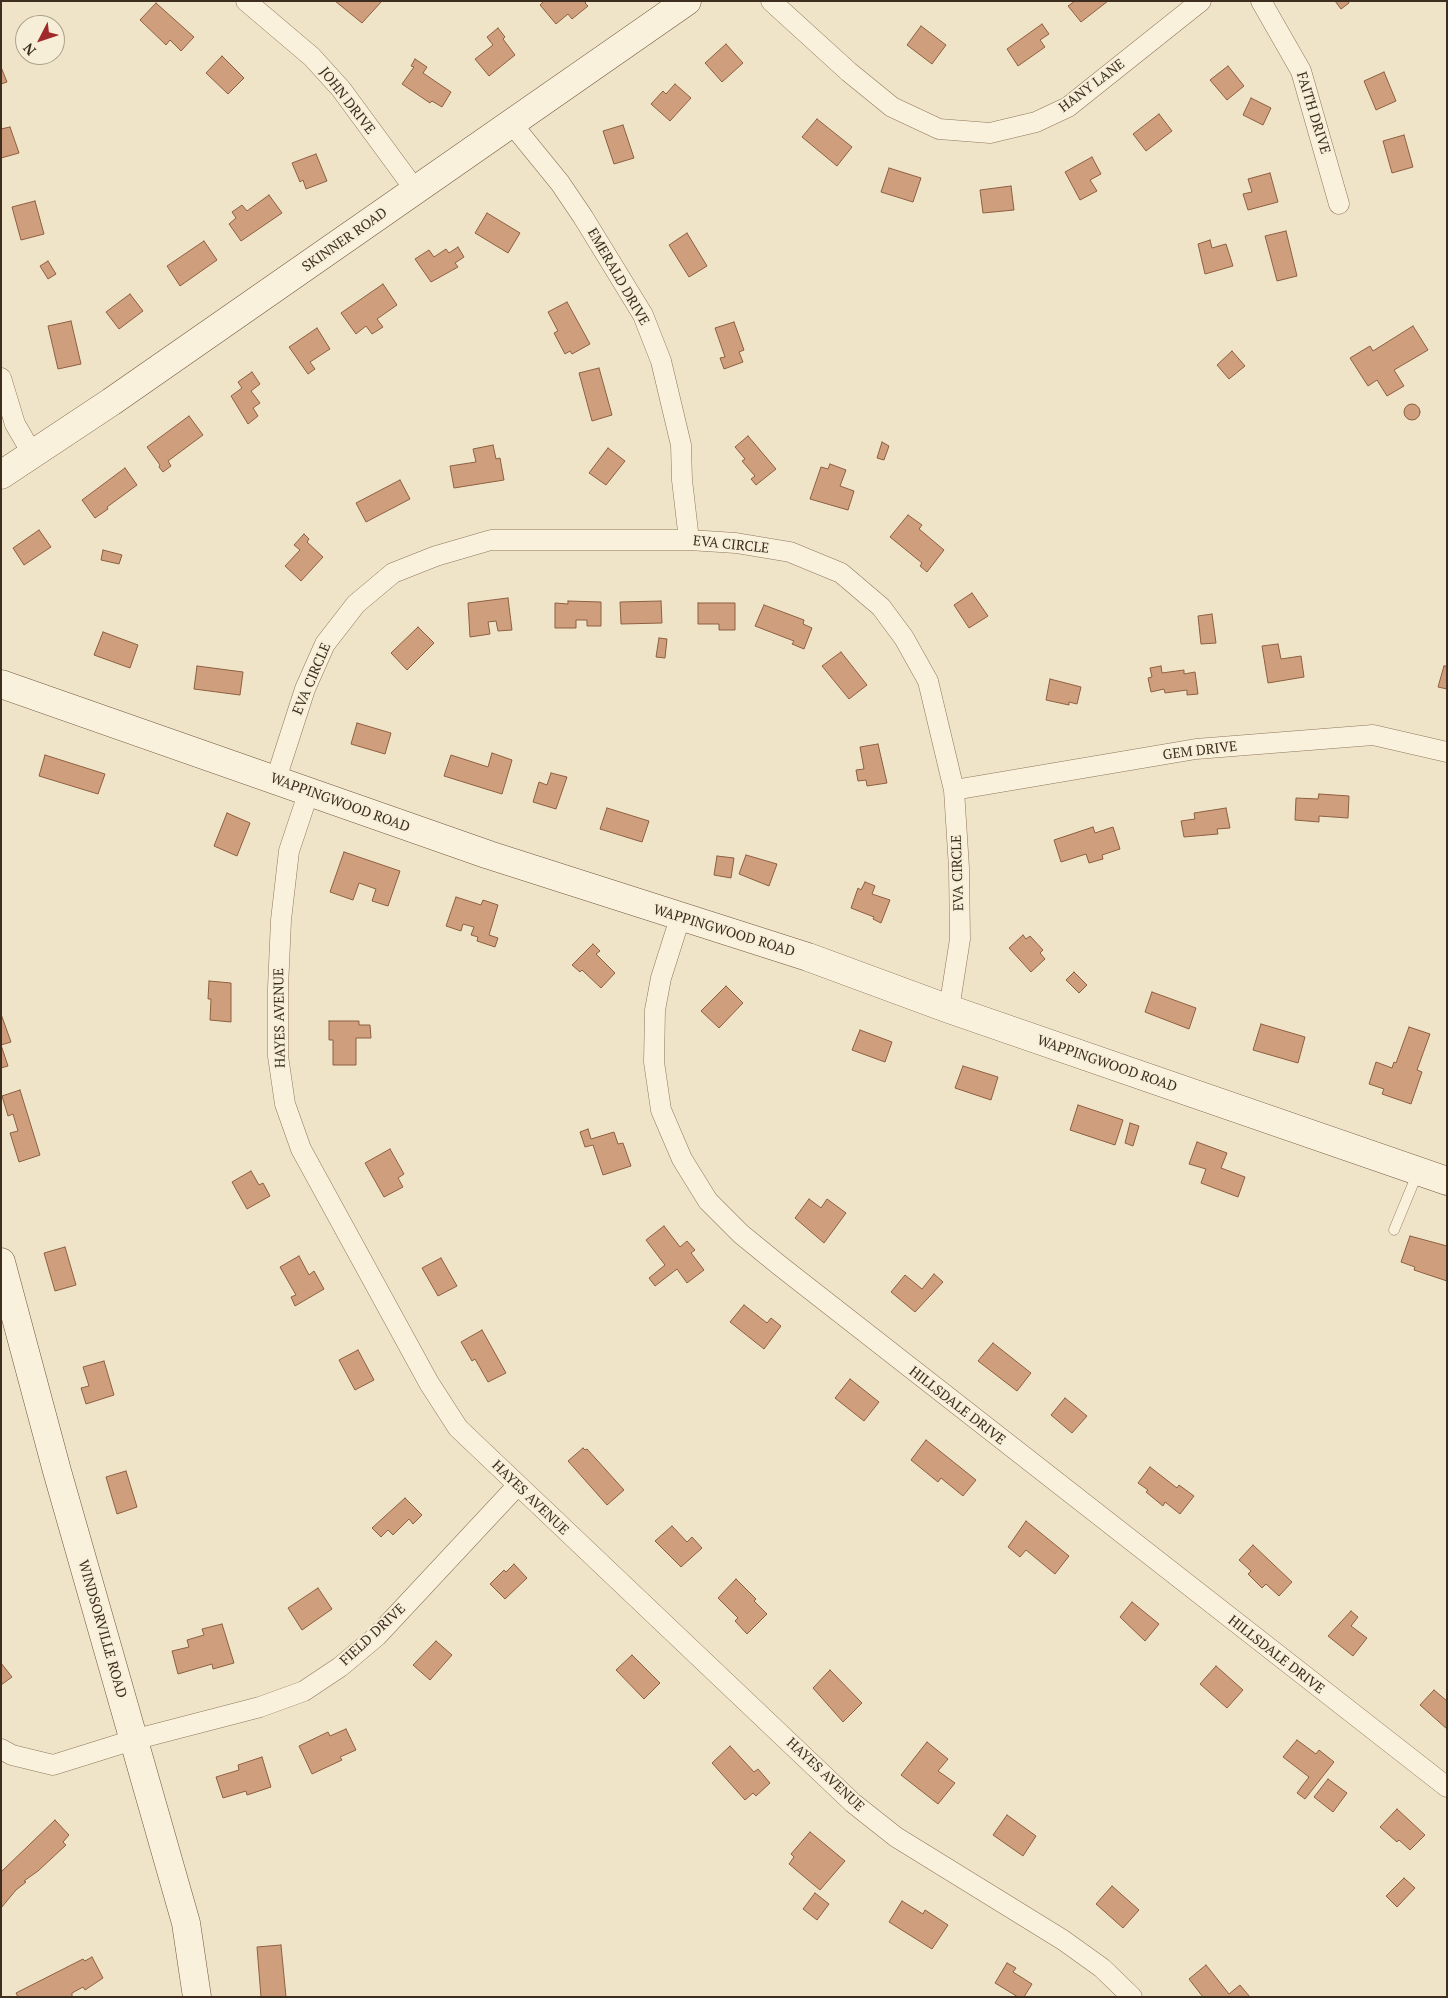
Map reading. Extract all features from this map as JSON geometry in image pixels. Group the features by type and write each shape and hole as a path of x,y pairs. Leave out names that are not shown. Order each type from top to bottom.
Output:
{"street":[{"name":"JOHN DRIVE","path":"246,1 312,57 341,89 416,191"},
{"name":"SKINNER ROAD","path":"1,475 33,455 416,191 687,1"},
{"name":"HANY LANE","path":"771,1 892,107 939,129 990,133 1036,122 1068,107 1201,1"},
{"name":"FAITH DRIVE","path":"1261,1 1301,71 1339,204"},
{"name":"EMERALD DRIVE","path":"512,124 560,182 643,315 661,361 681,445 682,480 689,540"},
{"path":"1,378 15,424 33,455"},
{"name":"EVA CIRCLE","path":"276,779 305,689 325,644 356,604 392,573 436,556 491,540 689,540 736,543 790,552 841,574 881,607 904,638 928,681 954,790 959,868 960,940 948,1009"},
{"name":"WAPPINGWOOD ROAD","path":"1,684 488,855 680,918 808,957 948,1009 1447,1181"},
{"name":"GEM DRIVE","path":"954,790 1196,749 1373,735 1447,752"},
{"name":"HAYES AVENUE","path":"309,791 289,851 281,920 278,1056 285,1104 301,1149 429,1383 458,1428 853,1803 896,1837 1063,1940 1102,1968 1132,1997"},
{"name":"HILLSDALE DRIVE","path":"680,918 659,986 655,1010 654,1062 661,1110 682,1159 708,1201 741,1234 779,1265 1447,1787"},
{"name":"WINDSORVILLE ROAD","path":"1,1262 57,1471 186,1923 196,1997"},
{"name":"FIELD DRIVE","path":"1,1749 12,1755 53,1765 133,1740 260,1707 304,1690 340,1667 377,1636 517,1486"}],"lane":[{"path":"1394,1230 1418,1172"}],"building":[{"path":"335,1 382,1 362,23"},
{"path":"544,1 587,1 585,3 588,6 572,19 568,14 556,24 540,5"},
{"path":"1075,1 1108,1 1081,22 1068,6"},
{"path":"1335,1 1348,1 1349,3 1341,9"},
{"path":"156,3 194,37 181,51 170,40 166,45 140,20"},
{"path":"1042,24 1049,34 1040,40 1045,47 1018,66 1007,49"},
{"path":"921,26 946,45 932,64 907,45"},
{"path":"498,28 505,37 503,39 515,55 489,76 475,59 493,45 487,37"},
{"path":"726,44 743,63 722,82 705,63"},
{"path":"222,56 244,78 228,94 206,73"},
{"path":"415,59 427,67 423,73 451,92 442,107 432,101 430,103 402,84 414,67 411,66"},
{"path":"1228,66 1244,86 1227,100 1210,80"},
{"path":"1,67 7,82 1,84"},
{"path":"1384,72 1396,101 1376,110 1364,81"},
{"path":"675,84 691,98 670,121 651,104 663,91 666,94"},
{"path":"1251,98 1271,108 1263,125 1243,115"},
{"path":"1159,114 1172,131 1146,151 1133,134"},
{"path":"817,119 852,147 837,166 802,137"},
{"path":"623,125 634,158 614,164 603,131"},
{"path":"10,127 19,153 1,158 1,129"},
{"path":"1404,135 1413,167 1392,173 1383,141"},
{"path":"316,154 327,181 306,189 303,180 300,182 292,163"},
{"path":"1092,157 1101,174 1090,180 1097,191 1080,200 1065,172"},
{"path":"889,168 921,178 913,202 881,192"},
{"path":"1270,173 1278,202 1248,210 1243,194 1252,192 1248,179"},
{"path":"1011,186 1014,210 983,213 980,190"},
{"path":"269,195 282,213 241,241 229,224 236,218 232,212 242,205 247,211"},
{"path":"35,201 44,234 21,240 12,207"},
{"path":"487,213 520,233 508,253 475,233"},
{"path":"1286,231 1297,276 1277,281 1265,236"},
{"path":"687,233 707,266 689,277 669,245"},
{"path":"1210,240 1212,248 1226,244 1233,266 1205,274 1198,244"},
{"path":"204,241 217,260 180,286 167,266"},
{"path":"458,247 464,257 455,263 458,267 431,282 415,259 429,250 434,257 446,249 449,253"},
{"path":"48,261 56,274 48,279 40,266"},
{"path":"383,284 397,305 377,319 383,327 372,334 366,326 356,334 341,313"},
{"path":"130,294 143,311 119,329 106,312"},
{"path":"567,302 590,344 572,354 570,351 565,354 554,333 558,331 548,312"},
{"path":"71,321 81,364 58,369 48,326"},
{"path":"734,322 744,350 739,352 743,362 724,369 720,358 725,357 715,328"},
{"path":"1413,326 1428,350 1394,370 1404,386 1387,396 1377,380 1368,386 1350,358 1370,346 1373,351"},
{"path":"317,328 330,349 310,362 315,369 308,374 289,347"},
{"path":"1232,351 1245,366 1229,379 1217,365"},
{"path":"599,368 612,415 592,421 579,373"},
{"path":"252,372 260,384 251,391 260,403 253,408 258,416 248,424 231,396 242,388 238,382"},
{"path":"1409,404 1415,404 1420,409 1418,418 1409,420 1404,415 1404,409"},
{"path":"189,416 203,435 168,461 171,466 163,472 147,447"},
{"path":"748,436 776,469 756,485 751,479 755,476 742,461 745,459 735,447"},
{"path":"882,442 889,446 884,460 877,458"},
{"path":"493,445 496,459 500,458 504,480 454,488 450,466 476,462 473,449"},
{"path":"608,448 625,461 606,485 589,473"},
{"path":"830,464 846,470 840,486 854,491 848,510 810,499 821,467 828,469"},
{"path":"125,468 137,485 95,518 82,500"},
{"path":"400,480 410,499 366,522 356,503"},
{"path":"908,515 922,525 919,529 944,550 927,572 920,566 922,563 890,537"},
{"path":"39,530 51,547 24,565 13,548"},
{"path":"304,534 309,539 307,542 323,557 301,581 285,566 300,550 294,545"},
{"path":"103,550 122,555 119,564 101,560"},
{"path":"972,593 988,616 969,628 954,605"},
{"path":"508,598 512,630 498,631 496,621 488,622 490,634 470,637 468,603"},
{"path":"568,601 601,602 601,626 587,626 587,620 576,620 576,628 555,628 555,603 568,604"},
{"path":"661,601 662,623 621,624 620,602"},
{"path":"698,603 735,603 735,630 719,630 719,624 698,624"},
{"path":"764,605 804,620 803,624 812,628 804,649 792,644 794,641 755,626"},
{"path":"1212,614 1216,643 1201,644 1198,616"},
{"path":"418,627 434,643 407,670 391,653"},
{"path":"103,632 138,645 130,668 94,655"},
{"path":"659,638 667,639 665,658 656,657"},
{"path":"1278,644 1281,659 1301,656 1304,677 1268,683 1262,646"},
{"path":"841,652 867,685 849,699 822,666"},
{"path":"197,666 243,672 240,695 194,689"},
{"path":"1161,666 1162,673 1184,670 1184,674 1195,672 1198,694 1187,695 1187,690 1165,693 1164,689 1151,692 1148,678 1152,677 1150,668"},
{"path":"1444,666 1447,666 1447,689 1438,687"},
{"path":"1050,679 1081,687 1077,704 1069,702 1069,705 1046,700"},
{"path":"357,723 391,733 385,754 351,744"},
{"path":"878,744 887,783 867,786 866,780 858,781 856,770 864,769 860,747"},
{"path":"492,753 512,760 502,794 444,776 451,755 488,767"},
{"path":"45,755 105,774 98,794 39,776"},
{"path":"551,773 567,777 556,809 533,802 539,782 547,785"},
{"path":"1319,794 1349,796 1348,818 1319,816 1319,822 1295,820 1296,798 1318,799"},
{"path":"607,808 649,821 642,842 600,829"},
{"path":"1226,808 1230,828 1217,829 1218,834 1184,837 1181,821 1195,819 1194,813"},
{"path":"227,813 250,823 237,856 214,846"},
{"path":"1093,827 1095,833 1113,827 1120,849 1102,855 1103,859 1089,863 1086,854 1061,862 1054,840"},
{"path":"344,852 400,871 388,906 372,901 376,889 359,883 353,900 330,892"},
{"path":"746,855 777,864 769,886 739,874"},
{"path":"717,856 734,858 731,878 714,875"},
{"path":"865,882 875,886 872,894 890,900 881,923 873,919 874,917 851,908 858,888 861,890"},
{"path":"456,897 481,905 483,900 498,905 489,935 498,938 495,947 477,941 478,937 471,935 474,927 463,924 461,931 446,926"},
{"path":"1023,935 1026,939 1030,936 1043,950 1040,953 1045,959 1031,972 1009,948"},
{"path":"593,944 600,951 596,954 615,973 601,988 582,970 580,972 572,965"},
{"path":"1074,972 1087,985 1079,993 1066,980"},
{"path":"209,981 231,983 231,1022 210,1020 211,999 208,999"},
{"path":"726,986 743,1003 719,1028 701,1011"},
{"path":"1152,992 1196,1008 1189,1029 1145,1012"},
{"path":"1,1014 11,1042 1,1045"},
{"path":"329,1021 359,1021 359,1025 370,1025 371,1038 356,1038 356,1065 333,1065 333,1040 329,1040"},
{"path":"1261,1024 1305,1037 1298,1063 1253,1050"},
{"path":"1409,1027 1430,1034 1417,1070 1422,1072 1411,1104 1382,1094 1384,1089 1369,1084 1376,1062 1392,1068 1394,1062 1396,1063"},
{"path":"860,1030 892,1042 885,1062 852,1050"},
{"path":"1,1045 8,1066 1,1068"},
{"path":"963,1066 998,1077 991,1100 955,1088"},
{"path":"20,1090 40,1155 19,1162 10,1133 18,1131 13,1114 8,1116 2,1096"},
{"path":"1078,1105 1123,1120 1115,1145 1070,1130"},
{"path":"1130,1123 1139,1126 1133,1146 1125,1143"},
{"path":"588,1129 591,1139 614,1132 618,1144 623,1143 631,1166 603,1175 593,1145 585,1147 580,1132"},
{"path":"1197,1142 1227,1153 1221,1168 1245,1177 1238,1197 1201,1183 1206,1169 1189,1164"},
{"path":"390,1149 404,1174 398,1178 403,1187 384,1197 365,1163"},
{"path":"251,1171 259,1185 263,1183 270,1196 247,1209 232,1182"},
{"path":"809,1199 821,1208 827,1199 846,1213 824,1243 795,1218"},
{"path":"664,1226 680,1247 687,1241 695,1250 691,1253 704,1270 687,1283 677,1269 655,1286 649,1278 665,1265 646,1240"},
{"path":"1410,1236 1447,1246 1447,1281 1414,1270 1415,1267 1401,1262"},
{"path":"65,1247 76,1285 55,1291 44,1253"},
{"path":"299,1256 309,1275 314,1271 324,1289 295,1306 291,1297 296,1295 280,1267"},
{"path":"441,1258 457,1286 438,1296 422,1268"},
{"path":"934,1274 943,1282 915,1312 891,1292 905,1275 922,1289"},
{"path":"744,1305 767,1323 771,1318 781,1326 764,1349 730,1322"},
{"path":"482,1330 506,1373 488,1382 475,1359 472,1361 461,1342"},
{"path":"993,1343 1031,1373 1017,1391 978,1361"},
{"path":"358,1350 374,1380 355,1390 339,1360"},
{"path":"104,1361 114,1395 86,1404 81,1388 89,1386 83,1367"},
{"path":"850,1379 879,1402 864,1421 835,1398"},
{"path":"1065,1398 1087,1416 1072,1433 1051,1415"},
{"path":"926,1440 976,1480 963,1496 941,1478 938,1482 911,1460"},
{"path":"583,1448 587,1449 624,1490 607,1505 568,1461"},
{"path":"1150,1467 1177,1488 1179,1485 1194,1496 1180,1514 1165,1502 1163,1506 1146,1492 1148,1490 1138,1483"},
{"path":"126,1471 137,1507 117,1514 106,1477"},
{"path":"405,1498 422,1515 413,1524 409,1519 393,1535 388,1530 381,1537 372,1528"},
{"path":"1026,1521 1069,1556 1055,1574 1026,1550 1020,1557 1008,1547"},
{"path":"672,1526 687,1542 692,1537 702,1548 681,1567 655,1541"},
{"path":"1253,1545 1292,1582 1279,1596 1266,1584 1262,1588 1248,1574 1251,1571 1239,1560"},
{"path":"514,1564 527,1578 505,1599 490,1584 504,1570 506,1572"},
{"path":"736,1579 756,1599 754,1601 767,1614 747,1634 735,1621 738,1618 718,1598"},
{"path":"318,1588 332,1609 302,1630 288,1608"},
{"path":"1132,1602 1159,1624 1145,1641 1120,1617"},
{"path":"1351,1611 1358,1617 1351,1626 1367,1638 1353,1656 1328,1636"},
{"path":"222,1624 234,1663 213,1669 212,1664 178,1674 172,1651 189,1647 187,1640 204,1635 202,1629"},
{"path":"436,1641 452,1655 430,1680 413,1665"},
{"path":"632,1655 660,1683 644,1699 616,1670"},
{"path":"1,1663 12,1677 1,1685"},
{"path":"1216,1666 1243,1690 1227,1708 1200,1684"},
{"path":"830,1670 862,1703 843,1722 813,1688"},
{"path":"1434,1690 1447,1701 1447,1729 1420,1705"},
{"path":"346,1729 356,1750 340,1757 342,1760 312,1774 299,1746 328,1732 330,1736"},
{"path":"1297,1740 1316,1754 1319,1750 1334,1762 1305,1799 1297,1793 1309,1777 1283,1757"},
{"path":"927,1742 948,1759 938,1771 955,1783 938,1804 901,1775"},
{"path":"730,1746 754,1772 758,1769 770,1783 756,1796 753,1793 745,1800 712,1763"},
{"path":"262,1757 271,1787 247,1795 246,1791 223,1798 216,1777 239,1770 238,1765"},
{"path":"1328,1779 1347,1793 1333,1812 1314,1797"},
{"path":"1397,1809 1425,1835 1410,1850 1399,1840 1397,1842 1380,1827"},
{"path":"1007,1815 1036,1836 1023,1856 993,1835"},
{"path":"55,1820 69,1835 63,1842 66,1845 38,1871 24,1881 26,1882 16,1890 1,1908 1,1872"},
{"path":"810,1832 845,1861 820,1890 789,1864 794,1857 791,1854"},
{"path":"1404,1878 1415,1888 1397,1907 1386,1896"},
{"path":"1112,1886 1139,1910 1123,1928 1096,1904"},
{"path":"815,1893 829,1904 817,1920 803,1909"},
{"path":"902,1901 923,1914 925,1910 948,1925 932,1949 889,1922"},
{"path":"281,1945 286,1997 261,1997 257,1947"},
{"path":"92,1957 103,1978 85,1990 83,1987 72,1993 72,1997 18,1997 16,1993 83,1959 85,1961"},
{"path":"1007,1963 1016,1968 1013,1972 1032,1984 1024,1997 1018,1997 995,1983"},
{"path":"1206,1965 1229,1994 1240,1985 1250,1997 1203,1997 1189,1979"}]}
